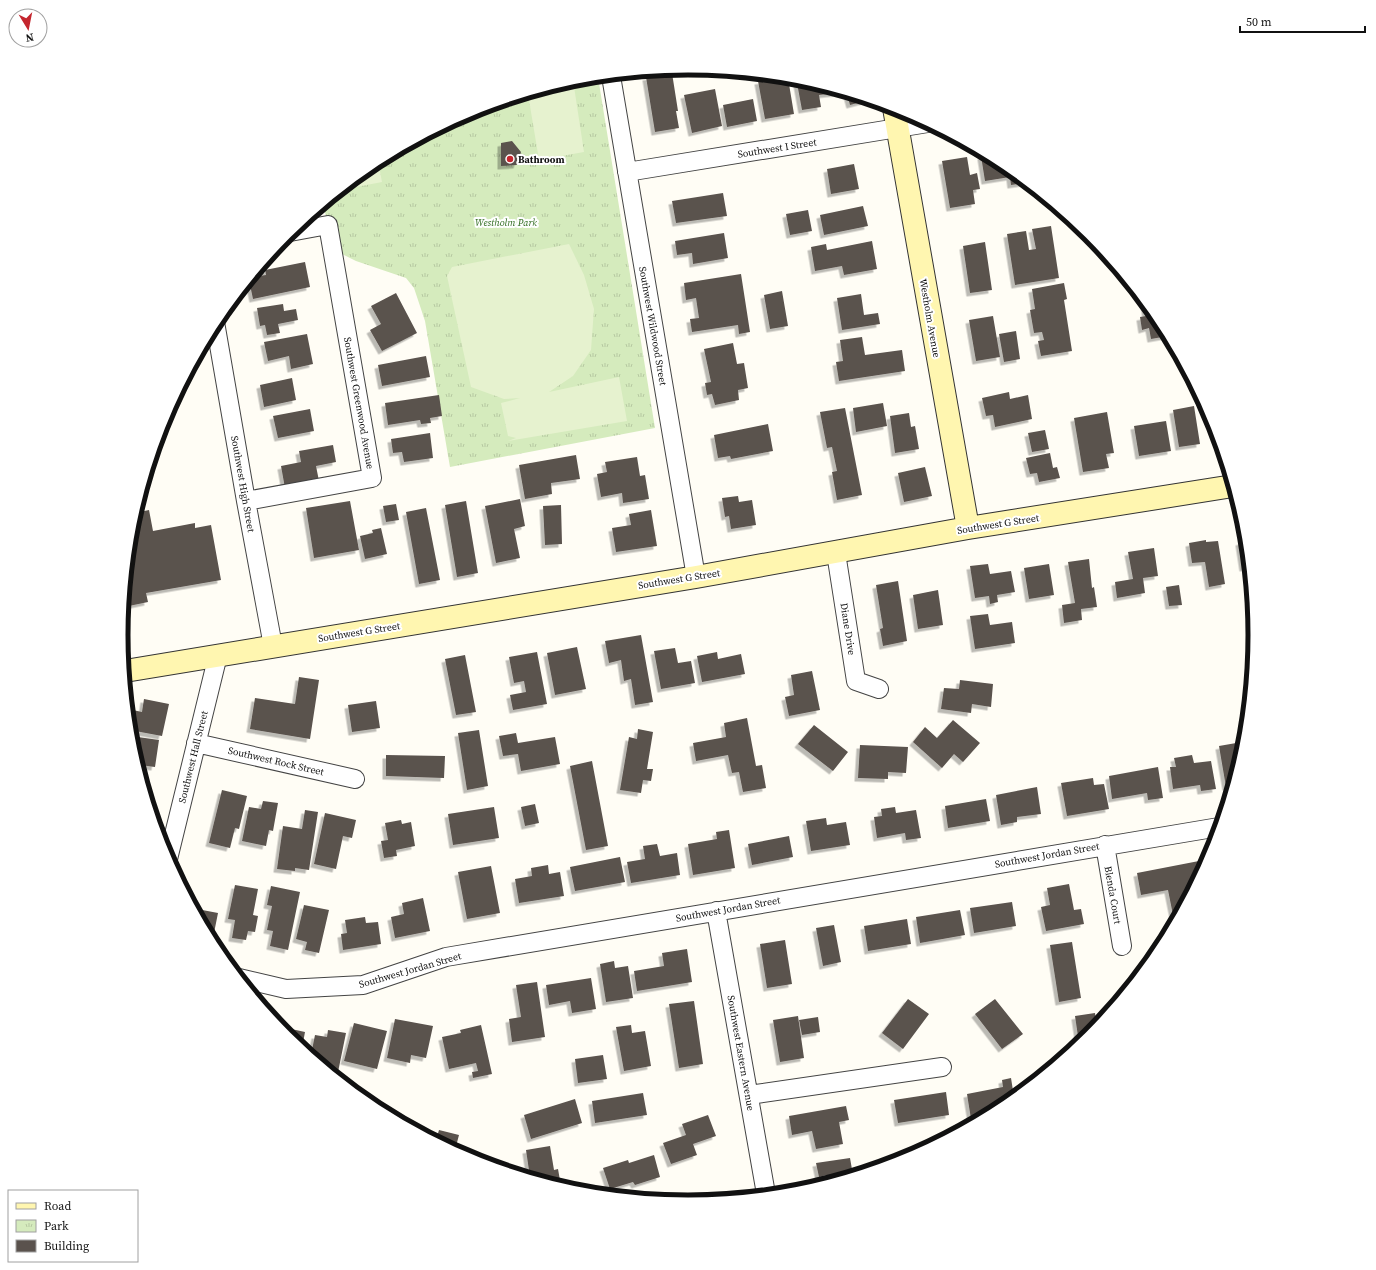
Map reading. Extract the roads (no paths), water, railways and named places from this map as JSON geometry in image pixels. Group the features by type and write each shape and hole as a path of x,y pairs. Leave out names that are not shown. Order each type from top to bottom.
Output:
{"main road":[{"name":"Westholm Avenue","path":"896,118 968,528"},
{"name":"Southwest G Street","path":"129,670 696,577 836,553 968,528 1228,487"}],"street":[{"name":"Southwest Wildwood Street","path":"611,81 696,577"},
{"name":"Southwest I Street","path":"627,172 896,118"},
{"name":"Southwest Greenwood Avenue","path":"246,501 372,478 328,225 302,230"},
{"name":"Southwest High Street","path":"218,331 246,501 273,646"},
{"name":"Diane Drive","path":"836,553 856,681 879,689"},
{"name":"Southwest Hall Street","path":"171,848 218,655"},
{"name":"Southwest Rock Street","path":"196,743 355,779"},
{"name":"Southwest Jordan Street","path":"247,980 286,989 363,985 446,957 1105,845 1213,828"},
{"name":"Blenda Court","path":"1105,845 1122,946"},
{"name":"Southwest Eastern Avenue","path":"716,911 765,1189"},
{"path":"749,1095 942,1067"}],"place":[{"name":"Bathroom","path":"510,159"}],"park label":[{"name":"Westholm Park","path":"506,222"}]}
